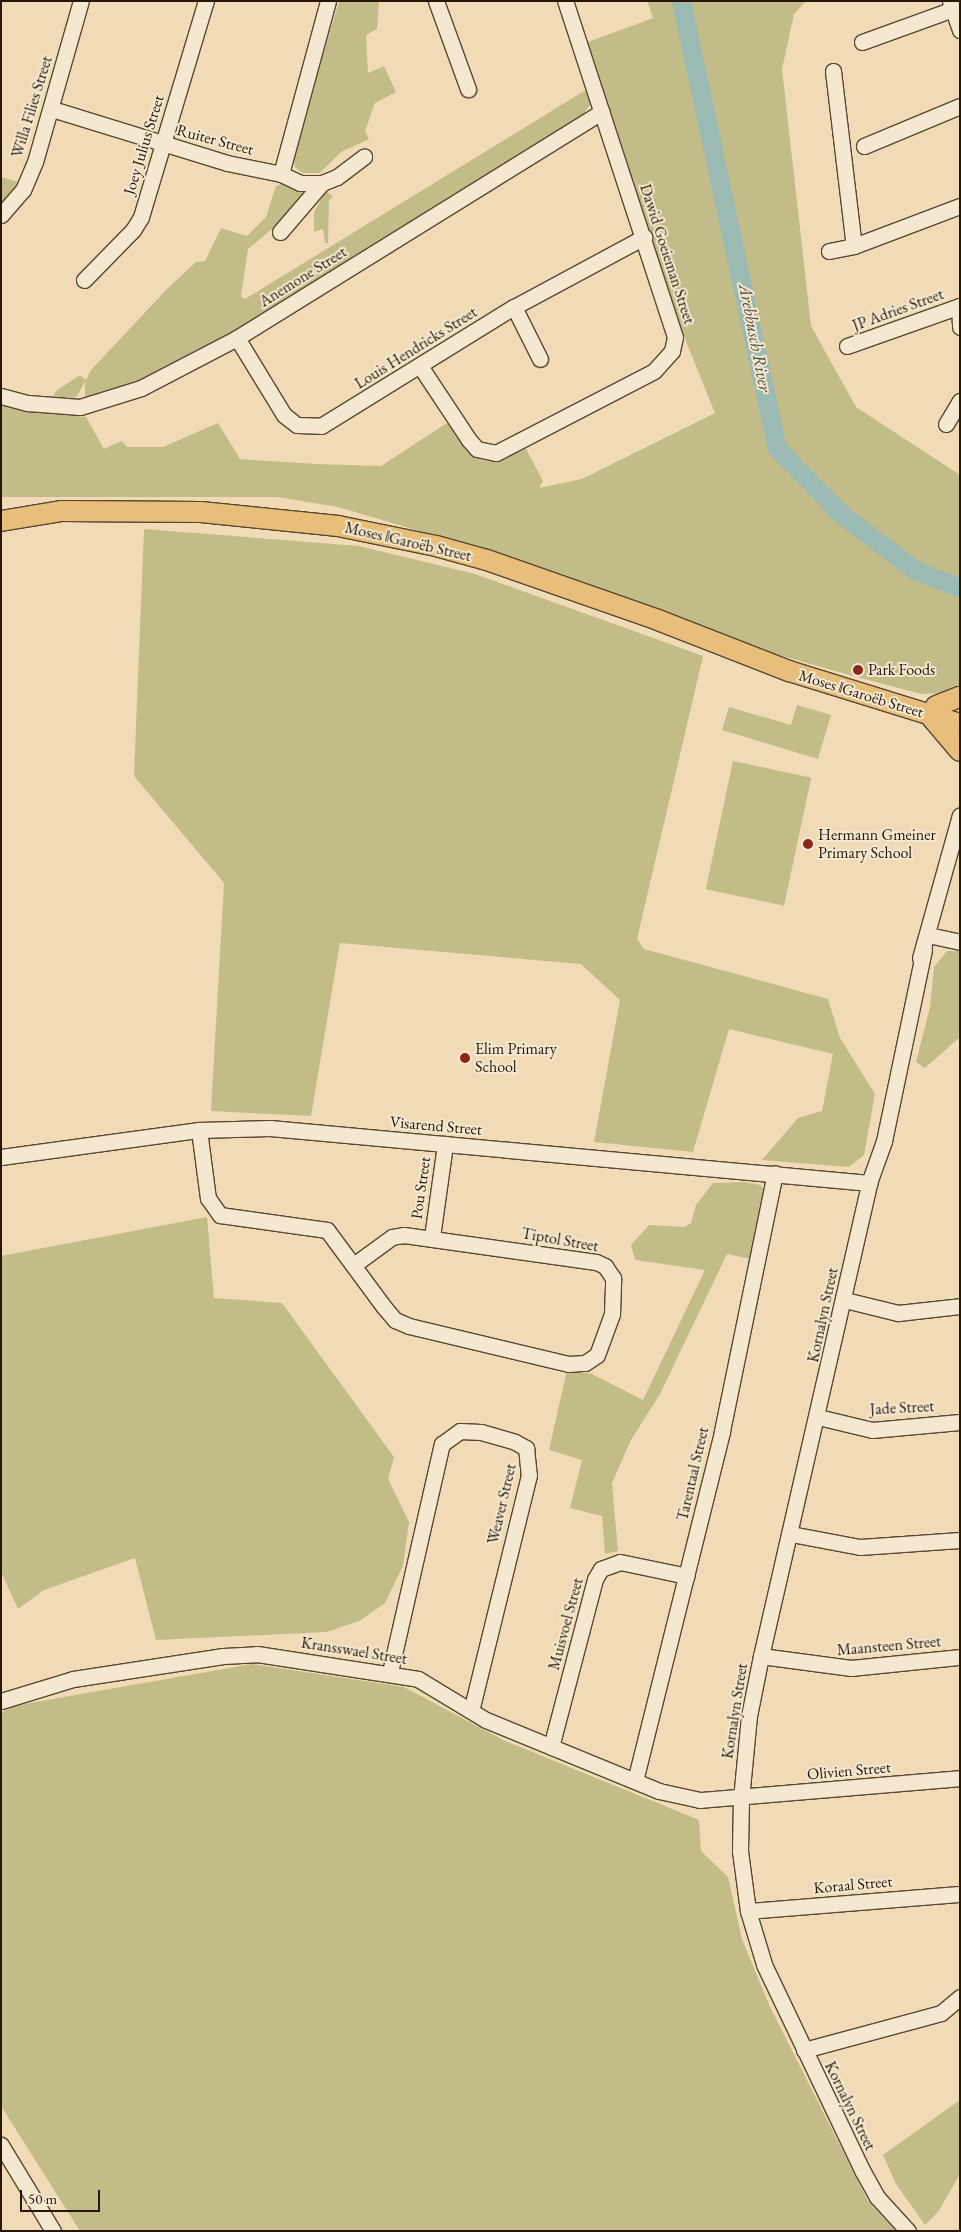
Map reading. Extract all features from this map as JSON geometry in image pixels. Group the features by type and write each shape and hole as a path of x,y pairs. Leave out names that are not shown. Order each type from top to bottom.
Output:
{"main road":[{"name":"Moses ǁGaroëb Street","path":"3,513 201,512 338,526 487,560 763,659 789,671 931,710 960,714"},
{"path":"960,697 931,710 960,751"},
{"name":"Moses ǁGaroëb Street","path":"931,710 960,724"}],"street":[{"name":"Willa Filies Street","path":"1,215 23,190 52,109 81,1"},
{"name":"Joey Julius Street","path":"84,280 137,224 206,1"},
{"path":"281,174 328,1"},
{"path":"436,1 468,89"},
{"name":"Dawid Goeieman Street","path":"420,366 469,440 486,453 496,453 654,371 668,359 675,337 644,237 565,1"},
{"path":"862,42 951,5 960,30"},
{"path":"833,71 854,246"},
{"path":"864,146 960,106"},
{"name":"Ruiter Street","path":"52,109 227,163 281,174 300,183 322,183 338,177 364,157"},
{"name":"Anemone Street","path":"1,396 28,403 80,407 111,400 237,338 602,112"},
{"path":"280,232 322,183"},
{"path":"829,251 854,246 960,206"},
{"name":"Louis Hendricks Street","path":"237,338 284,415 308,428 321,426 514,307 644,237"},
{"path":"959,306 960,327"},
{"name":"JP Adries Street","path":"847,346 959,306"},
{"path":"514,307 540,359"},
{"path":"946,424 960,401"},
{"name":"Kornalyn Street","path":"908,2231 877,2197 804,2050 764,1964 748,1911 740,1851 741,1799 749,1716 761,1656 845,1300 869,1183 884,1141 926,942 960,815"},
{"path":"926,942 960,942"},
{"name":"Visarend Street","path":"1,1157 199,1130 270,1128 869,1183"},
{"name":"Tiptol Street","path":"199,1130 208,1198 220,1215 245,1221 317,1226 335,1237 354,1264 395,1320 409,1326 569,1364 584,1363 603,1346 614,1294 613,1278 605,1266 432,1237 392,1237 354,1264"},
{"name":"Pou Street","path":"432,1237 445,1144"},
{"name":"Tarentaal Street","path":"635,1781 687,1576 775,1173"},
{"path":"845,1300 898,1313 960,1306"},
{"name":"Jade Street","path":"818,1417 872,1430 960,1422"},
{"name":"Weaver Street","path":"390,1672 442,1444 460,1431 481,1432 515,1442 526,1448 529,1475 471,1711"},
{"path":"791,1534 860,1548 960,1540"},
{"name":"Muisvoel Street","path":"551,1747 595,1579 601,1569 620,1562 687,1576"},
{"name":"Kransswael Street","path":"1,1701 73,1679 223,1656 286,1657 390,1672 418,1679 471,1711 551,1747 635,1781 700,1800 741,1799"},
{"name":"Maansteen Street","path":"761,1656 826,1668 851,1668 960,1657"},
{"name":"Olivien Street","path":"741,1799 960,1778"},
{"name":"Koraal Street","path":"748,1911 960,1894"},
{"path":"804,2050 941,2013 960,1997"},
{"path":"1,2145 53,2231"}],"shaded area":[{"path":"339,1 379,1 377,29 366,35 368,73 384,66 396,92 375,103 365,131 369,139 341,152 320,173 302,173 295,167 293,156"},
{"path":"647,1 806,1 794,14 782,69 811,326 856,407 960,475 960,688 945,693 921,694 765,651 531,564 338,507 277,497 1,497 1,406 86,417 104,449 121,441 128,447 163,447 218,423 240,459 317,464 381,466 447,423 471,455 482,460 495,461 526,449 543,481 539,488 582,479 715,413 644,237 580,45 653,18"},
{"path":"584,91 589,92 591,103 581,118 214,344 121,389 85,399 85,382 77,396 63,402 51,400 56,391 80,375 86,380 91,370 168,288 196,262 205,261 221,228 247,236 266,217 276,186 284,183 306,192 290,214 248,249 241,296 245,299"},
{"path":"1,177 21,183 1,209"},
{"path":"326,191 333,196 329,201 328,243 325,243 323,229 314,232 314,212"},
{"path":"144,529 359,546 475,574 703,656 637,939 644,949 828,999 840,1038 875,1094 864,1155 849,1167 762,1160 798,1118 822,1111 833,1054 729,1029 693,1152 594,1142 620,1000 581,964 340,943 311,1116 211,1111 224,883 134,776"},
{"path":"797,705 831,715 818,759 722,730 729,707 791,725"},
{"path":"733,761 811,778 784,906 706,889"},
{"path":"947,951 960,951 960,1037 925,1068 916,1062 930,1007 934,967"},
{"path":"745,1182 761,1185 764,1191 751,1259 727,1254 660,1394 631,1440 612,1483 618,1551 605,1554 602,1516 570,1508 582,1460 549,1450 567,1370 592,1374 643,1400 705,1270 635,1260 631,1245 649,1225 684,1227 691,1223 696,1205 713,1183"},
{"path":"207,1217 214,1298 282,1303 394,1457 388,1479 409,1522 403,1566 385,1603 361,1620 327,1632 156,1640 135,1558 44,1590 18,1609 1,1572 1,1256"},
{"path":"252,1664 404,1687 503,1740 699,1820 701,1851 728,1877 742,1939 770,2007 868,2201 896,2231 80,2231 1,2106 1,1713 13,1706"},
{"path":"960,2100 960,2174 938,2212 925,2225 896,2184 883,2155"}],"waterway":[{"name":"Arebbusch River","path":"681,1 777,448 841,514 915,570 960,588"}],"place":[{"name":"Park Foods","path":"858,670"},
{"name":"Hermann Gmeiner Primary School","path":"808,844"},
{"name":"Elim Primary School","path":"465,1058"}]}
